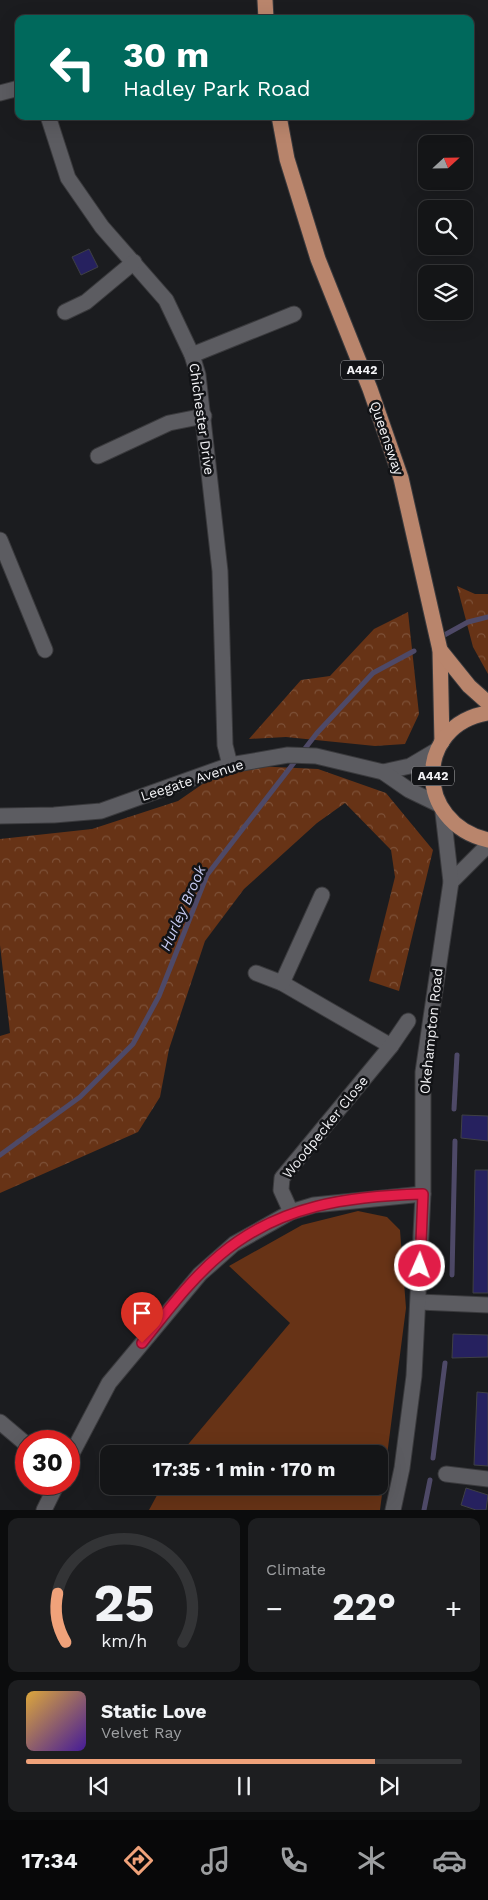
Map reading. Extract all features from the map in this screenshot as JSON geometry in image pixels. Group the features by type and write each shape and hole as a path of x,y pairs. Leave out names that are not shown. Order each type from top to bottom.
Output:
{"main road":[{"path":"265,0 266,15"},
{"name":"Queensway","path":"280,120 287,159 318,260 370,389 401,478 440,648"},
{"name":"A442","path":"440,648 469,686 488,703"},
{"name":"A442","path":"440,648 440,746 432,768 433,787 441,809"},
{"path":"440,746 456,725 475,715 488,713"},
{"path":"441,809 457,827 474,837 488,840"}],"street":[{"path":"0,94 15,89"},
{"name":"Chichester Drive","path":"49,120 68,178 102,227 166,300 192,355 198,375 220,571 225,745 230,765"},
{"path":"65,312 86,302 134,262"},
{"path":"192,355 294,314"},
{"path":"98,456 169,423 204,416"},
{"path":"0,540 45,650"},
{"name":"Leegate Avenue","path":"383,772 410,766 440,746"},
{"name":"Leegate Avenue","path":"0,816 54,815 101,811 230,765 288,755 312,756 383,772 441,809"},
{"name":"Okehampton Road","path":"393,1510 402,1468 414,1376 423,1194 424,1072 445,911 451,882 441,809"},
{"path":"451,882 488,845"},
{"path":"282,983 322,895"},
{"path":"256,973 282,983 391,1046"},
{"name":"Woodpecker Close","path":"291,1212 281,1190 282,1178 391,1046 408,1021"},
{"path":"80,1438 109,1383 200,1274 234,1244 291,1212 337,1201 423,1194"},
{"path":"419,1302 488,1304"},
{"path":"0,1422 15,1435"},
{"path":"446,1474 488,1479"},
{"path":"44,1510 52,1495"}],"green space":[{"path":"457,586 475,594 488,594 488,674 473,647"},
{"path":"408,612 419,714 405,744 375,746 286,737 249,739 301,680 330,676 374,629"},
{"path":"230,765 318,769 386,793 433,850 399,991 369,981 395,877 391,850 345,803 317,823 244,889 205,941 169,1049 160,1097 138,1132 0,1193 0,1036 10,1033 0,945 0,839 92,829 178,801"},
{"path":"358,1211 387,1217 400,1230 406,1308 388,1448 388,1445 188,1445 290,1323 229,1266 302,1225"},
{"path":"157,1495 382,1495 380,1510 149,1510"}],"building":[{"path":"89,249 98,267 81,275 72,257"},
{"path":"462,1115 488,1116 488,1141 461,1138"},
{"path":"475,1170 488,1170 488,1293 473,1293"},
{"path":"453,1334 488,1335 488,1357 452,1358"},
{"path":"477,1392 488,1393 488,1466 474,1465"},
{"path":"466,1488 488,1495 486,1510 476,1510 461,1505"}],"waterway":[{"name":"Hurley Brook","path":"439,638 468,622 488,617"},
{"name":"Hurley Brook","path":"0,1155 80,1097 133,1044 159,996 207,875 317,733 373,673 414,651"},
{"path":"454,1109 457,1055"},
{"path":"452,1275 455,1141"},
{"path":"433,1458 445,1363"},
{"path":"424,1510 430,1480"}],"route":[{"path":"142,1343 200,1274 219,1256 260,1228 291,1212 314,1205 337,1201 423,1194 420,1266"}]}
